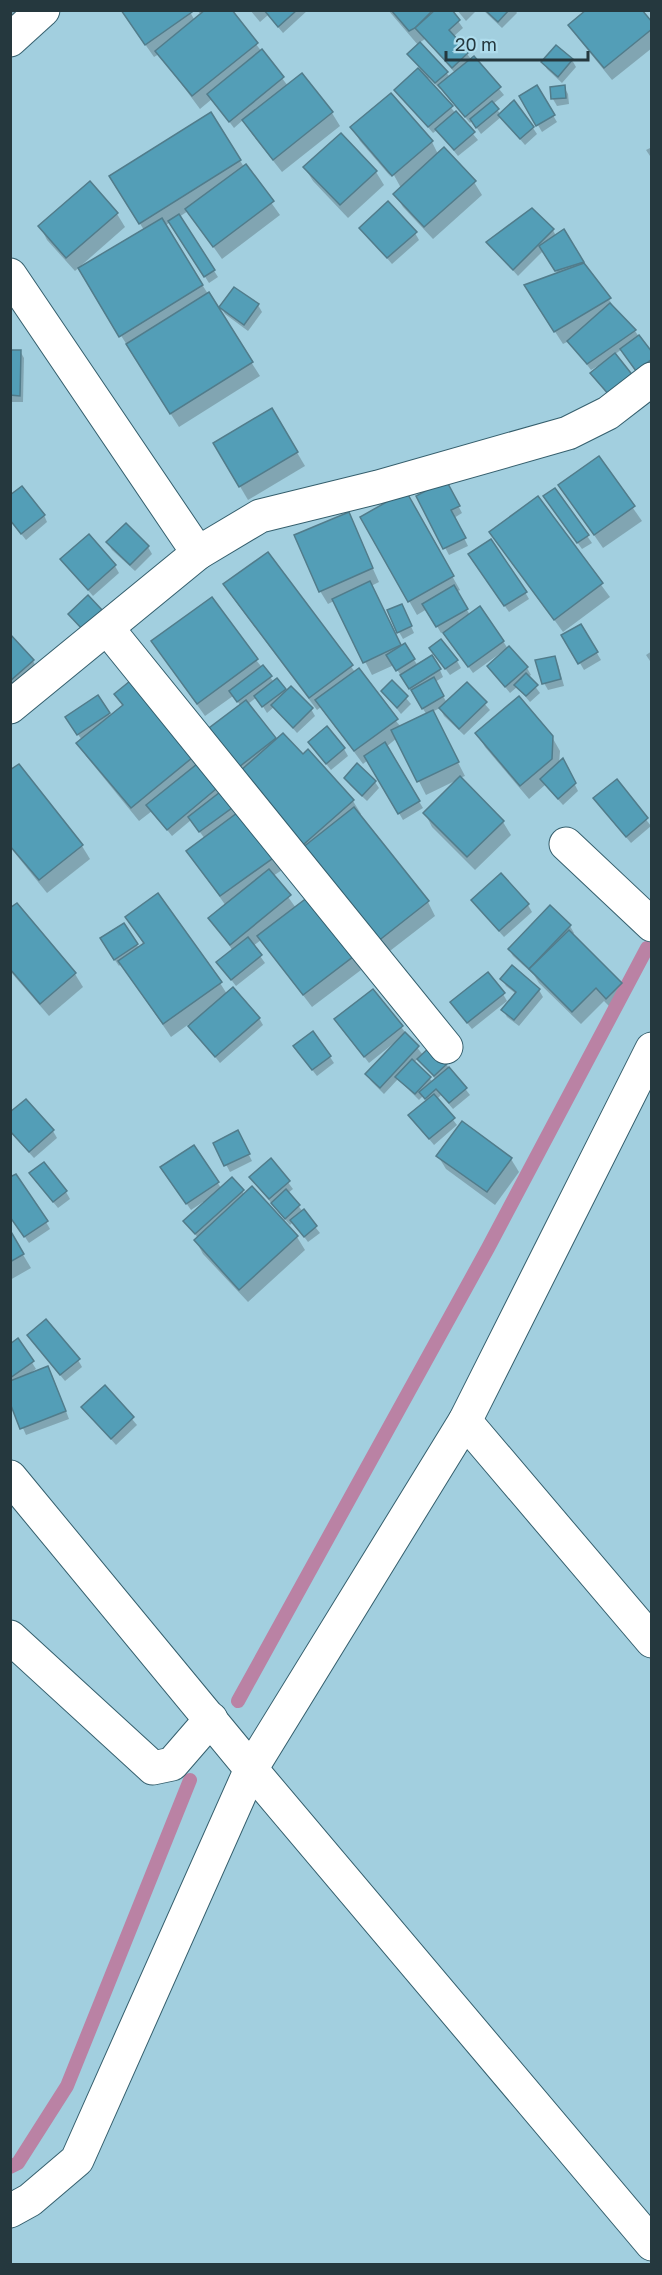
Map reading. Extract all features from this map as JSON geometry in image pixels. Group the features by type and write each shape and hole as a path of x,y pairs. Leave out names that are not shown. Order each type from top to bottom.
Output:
{"street":[{"path":"10,40 43,10"},
{"path":"10,275 198,554"},
{"path":"10,707 198,554 260,516 378,487 568,433 608,413 651,379"},
{"path":"107,628 446,1047"},
{"path":"566,844 651,925"},
{"path":"10,2211 30,2200 77,2160 251,1769 465,1421 651,1049"},
{"path":"465,1421 651,1641"},
{"path":"10,1477 251,1769 651,2244"},
{"path":"10,1637 153,1768 172,1764 211,1719"}],"building":[{"path":"121,10 191,10 192,12 145,45"},
{"path":"205,10 232,10 258,43 192,96 155,51"},
{"path":"264,10 297,10 278,27"},
{"path":"391,10 433,10 409,31"},
{"path":"435,10 452,10 460,20 449,30 469,52 452,68 415,28"},
{"path":"485,10 509,10 498,22"},
{"path":"586,10 642,10 652,22 652,29 604,68 568,25"},
{"path":"420,42 448,72 435,83 407,54"},
{"path":"556,45 573,59 558,77 541,62"},
{"path":"262,49 284,77 229,122 207,94"},
{"path":"474,56 501,87 465,117 438,85"},
{"path":"418,68 453,106 428,127 394,90"},
{"path":"302,73 333,112 273,160 242,120"},
{"path":"537,85 555,115 536,126 519,96"},
{"path":"565,85 566,98 551,99 550,87"},
{"path":"391,93 433,141 392,176 350,127"},
{"path":"514,100 534,127 520,139 498,115"},
{"path":"492,101 499,109 476,128 470,119"},
{"path":"456,111 475,132 454,150 435,129"},
{"path":"211,112 241,160 139,224 109,176"},
{"path":"341,133 377,171 340,205 303,167"},
{"path":"444,147 476,181 424,227 393,194"},
{"path":"246,164 274,201 213,247 185,209"},
{"path":"90,181 118,213 66,258 38,226"},
{"path":"388,201 417,232 387,258 359,228"},
{"path":"532,208 554,229 513,270 486,242"},
{"path":"179,214 215,270 204,277 168,221"},
{"path":"162,218 203,285 119,337 78,268"},
{"path":"564,229 584,262 555,271 539,246"},
{"path":"584,263 611,298 554,332 524,285"},
{"path":"234,287 259,304 244,325 219,307"},
{"path":"209,292 253,362 170,414 126,344"},
{"path":"610,303 636,330 587,364 567,341"},
{"path":"639,335 652,352 652,359 636,371 620,349"},
{"path":"10,350 21,350 20,396 10,395"},
{"path":"615,353 634,377 610,396 590,373"},
{"path":"272,408 298,452 239,487 213,443"},
{"path":"599,456 635,506 594,535 558,485"},
{"path":"446,480 460,506 451,510 466,538 443,549 416,496"},
{"path":"22,486 45,515 21,534 10,520 10,495"},
{"path":"555,488 589,535 577,543 543,496"},
{"path":"406,491 454,576 408,602 360,517"},
{"path":"538,496 603,583 554,620 489,532"},
{"path":"349,512 373,568 319,592 294,535"},
{"path":"126,523 149,546 130,565 106,542"},
{"path":"89,534 116,565 88,590 60,559"},
{"path":"491,539 527,592 504,606 468,554"},
{"path":"268,552 353,665 309,698 223,584"},
{"path":"370,581 401,645 363,663 332,599"},
{"path":"454,585 468,609 436,627 422,604"},
{"path":"88,595 103,611 83,630 68,614"},
{"path":"212,597 258,659 197,704 151,641"},
{"path":"402,604 412,626 397,633 387,610"},
{"path":"480,606 504,641 468,667 443,633"},
{"path":"581,624 598,652 578,664 561,635"},
{"path":"10,634 34,660 10,681"},
{"path":"441,639 458,660 445,669 429,648"},
{"path":"405,643 415,659 396,671 386,655"},
{"path":"509,646 528,667 505,687 487,666"},
{"path":"432,655 441,669 409,689 400,675"},
{"path":"555,656 561,679 542,684 535,660"},
{"path":"263,665 272,676 237,702 229,691"},
{"path":"359,668 398,719 354,751 315,700"},
{"path":"526,673 538,685 526,696 514,685"},
{"path":"135,677 198,753 131,808 76,743 123,705 114,694"},
{"path":"434,677 444,696 422,709 411,690"},
{"path":"277,678 286,689 262,707 254,696"},
{"path":"392,680 408,696 397,708 381,691"},
{"path":"467,682 487,702 459,729 439,708"},
{"path":"291,686 313,708 293,728 271,705"},
{"path":"98,695 110,713 77,735 65,717"},
{"path":"519,696 553,736 552,759 520,786 475,733"},
{"path":"246,700 276,738 239,767 209,728"},
{"path":"433,710 459,762 417,782 391,730"},
{"path":"327,726 345,748 326,764 308,742"},
{"path":"283,733 303,754 308,749 354,800 295,852 231,779"},
{"path":"385,742 420,801 398,814 364,756"},
{"path":"563,758 576,783 558,799 540,779"},
{"path":"202,760 222,784 167,830 146,805"},
{"path":"357,763 376,781 362,796 344,778"},
{"path":"19,764 83,845 39,880 10,846 10,770"},
{"path":"460,776 504,821 467,857 423,813"},
{"path":"617,779 648,818 626,837 593,798"},
{"path":"224,789 236,805 199,832 188,817"},
{"path":"354,807 429,901 377,942 302,848"},
{"path":"241,810 276,856 220,896 186,851"},
{"path":"269,869 291,895 230,945 208,918"},
{"path":"501,873 529,904 499,931 471,900"},
{"path":"158,893 222,982 163,1024 118,961 144,943 125,917"},
{"path":"308,897 354,956 303,995 257,936"},
{"path":"17,903 76,973 40,1004 10,969 10,908"},
{"path":"550,905 571,925 529,969 508,949"},
{"path":"124,923 138,944 114,960 100,938"},
{"path":"569,930 622,983 606,999 596,988 572,1012 529,969"},
{"path":"248,937 262,955 231,980 216,962"},
{"path":"512,965 540,989 514,1020 501,1010 516,992 500,979"},
{"path":"488,972 505,993 467,1023 450,1002"},
{"path":"233,987 260,1018 215,1057 188,1026"},
{"path":"373,989 403,1026 364,1057 334,1019"},
{"path":"313,1031 331,1056 312,1070 293,1046"},
{"path":"405,1032 419,1046 380,1088 365,1074"},
{"path":"431,1046 448,1063 434,1076 417,1059"},
{"path":"412,1059 431,1077 415,1094 395,1077"},
{"path":"449,1067 467,1088 449,1103 436,1089 425,1099 419,1092"},
{"path":"434,1094 455,1118 429,1139 408,1115"},
{"path":"26,1099 54,1130 29,1152 10,1131 10,1112"},
{"path":"462,1121 512,1158 487,1192 436,1156"},
{"path":"238,1130 250,1154 224,1166 213,1143"},
{"path":"194,1145 219,1182 186,1204 160,1167"},
{"path":"271,1158 290,1181 269,1199 249,1177"},
{"path":"44,1162 67,1191 53,1202 29,1173"},
{"path":"16,1174 48,1221 24,1237 10,1217 10,1177"},
{"path":"232,1177 244,1190 195,1234 183,1221"},
{"path":"252,1186 298,1236 239,1290 194,1240"},
{"path":"286,1189 300,1205 285,1219 271,1203"},
{"path":"304,1209 317,1226 304,1237 290,1220"},
{"path":"10,1230 24,1254 10,1262"},
{"path":"46,1319 80,1359 60,1375 27,1335"},
{"path":"18,1338 34,1361 10,1378 10,1344"},
{"path":"48,1366 66,1411 20,1429 10,1403 10,1381"},
{"path":"105,1385 134,1417 111,1439 81,1407"}],"waterway":[{"path":"238,1701 488,1248 647,948"},
{"path":"10,2167 18,2163 67,2086 190,1780"}]}
